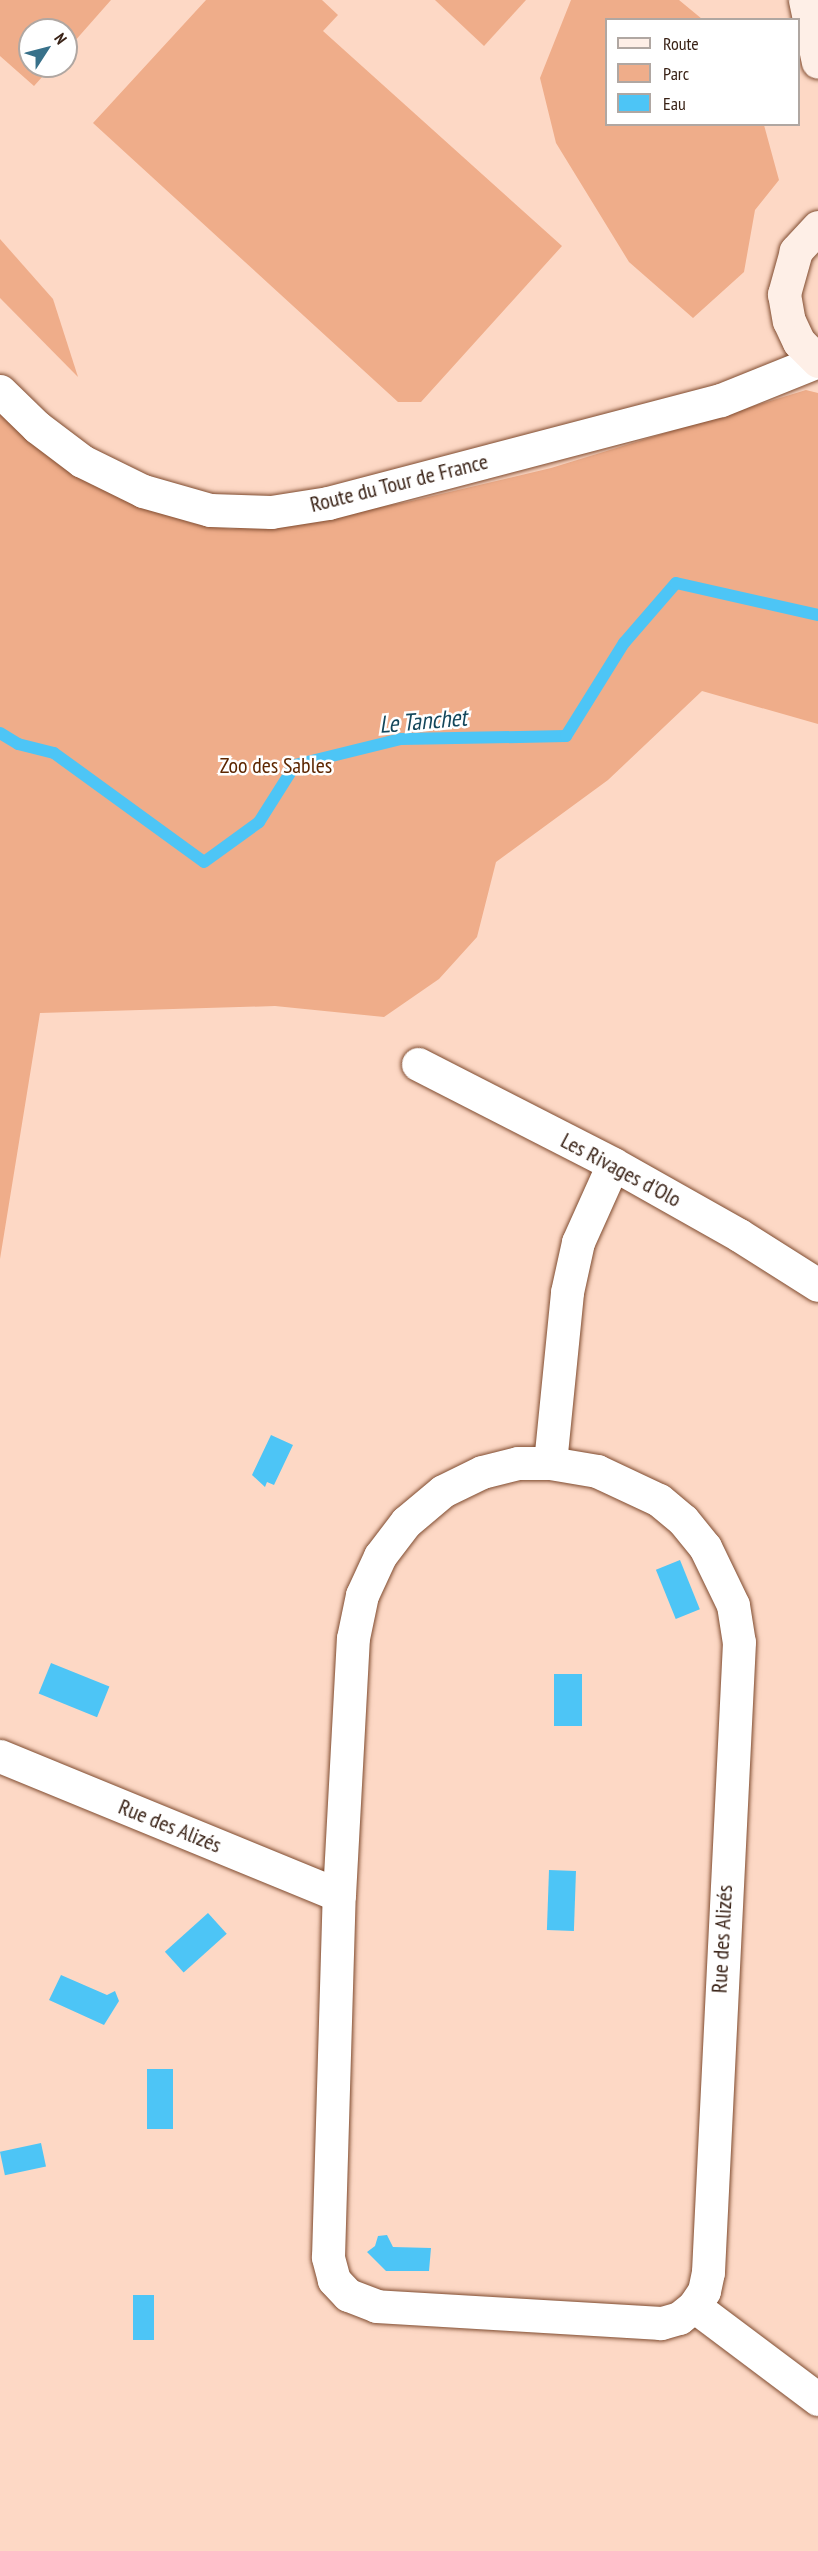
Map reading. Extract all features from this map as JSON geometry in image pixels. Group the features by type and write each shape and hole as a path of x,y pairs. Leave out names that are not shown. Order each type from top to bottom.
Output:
{"street":[{"path":"805,0 818,62"},
{"path":"816,225 796,251 787,272 784,294 789,321 800,342 818,361"},
{"name":"Route du Tour de France","path":"0,391 38,427 82,460 143,491 210,510 271,512 328,503 721,400 818,361"},
{"name":"Les Rivages d'Olo","path":"418,1064 613,1164 739,1235 818,1285"},
{"path":"550,1463 567,1292 578,1242 613,1164"},
{"name":"Rue des Alizés","path":"518,1463 550,1463 597,1471 659,1500 683,1520 705,1547 733,1605 739,1642 708,2272 704,2291 694,2306 679,2318 661,2323 377,2306 348,2295 334,2280 328,2257 339,1895 353,1638 362,1594 380,1556 406,1522 443,1491 482,1472 518,1463"},
{"name":"Rue des Alizés","path":"0,1756 339,1895"},
{"path":"694,2306 818,2399"}],"green space":[{"path":"0,0 111,0 78,37 78,18 18,18 18,72 0,56"},
{"path":"206,0 322,0 338,15 323,31 562,246 421,402 398,402 93,123"},
{"path":"435,0 526,0 484,46"},
{"path":"571,0 679,0 701,18 605,18 605,126 764,126 779,180 755,210 744,272 693,318 629,262 556,143 540,78"},
{"path":"25,78 41,78 34,86"},
{"path":"0,239 53,299 78,377 0,298"},
{"name":"Zoo des Sables","path":"806,390 818,393 818,724 702,691 608,780 496,862 477,937 439,979 384,1017 275,1006 40,1013 0,1259 0,408 116,494 191,523 230,529 302,522 407,502 551,468"}],"water":[{"path":"271,1435 293,1445 274,1485 267,1482 265,1487 252,1475"},
{"path":"680,1560 700,1609 676,1619 656,1570"},
{"path":"51,1663 109,1687 97,1717 39,1694"},
{"path":"554,1674 582,1674 582,1726 554,1726"},
{"path":"549,1870 576,1871 574,1931 547,1930"},
{"path":"208,1913 227,1934 184,1973 165,1952"},
{"path":"61,1975 107,1995 115,1991 119,2001 104,2025 49,2000"},
{"path":"147,2069 173,2069 173,2129 147,2129"},
{"path":"41,2143 46,2166 5,2175 0,2152"},
{"path":"387,2235 393,2247 431,2248 429,2271 386,2271 367,2252 375,2246 378,2236"},
{"path":"133,2295 154,2295 154,2340 133,2340"}],"waterway":[{"name":"Le Tanchet","path":"0,733 18,744 54,753 204,862 259,822 295,765 401,739 566,736 624,643 676,583 818,615"}]}
